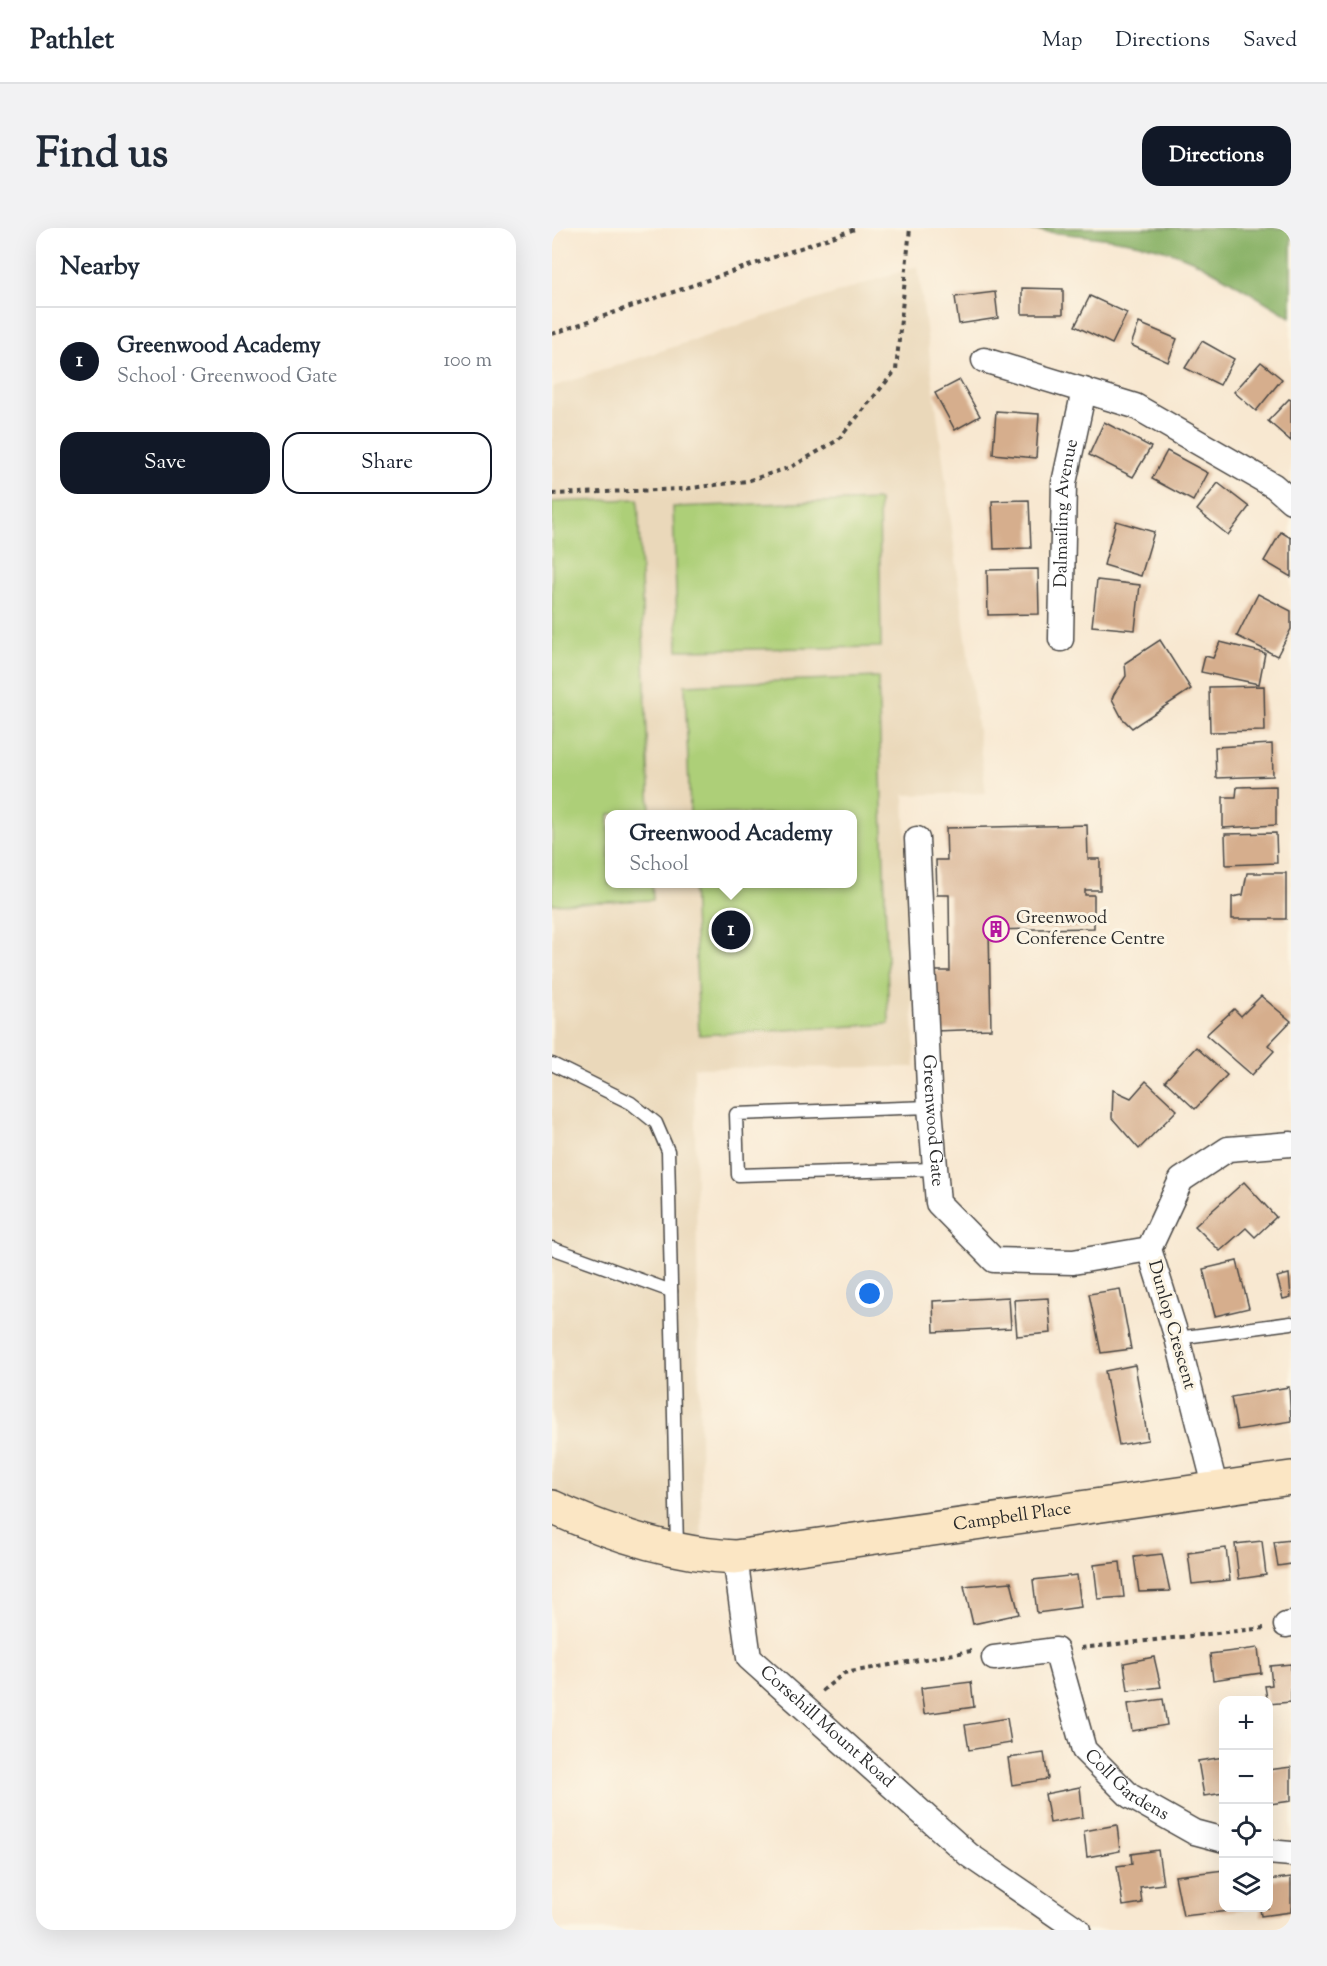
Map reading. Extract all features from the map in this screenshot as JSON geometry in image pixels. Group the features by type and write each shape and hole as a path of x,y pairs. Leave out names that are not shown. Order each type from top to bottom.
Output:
{"main road":[{"name":"Campbell Place","path":"735,1557 1215,1486 1291,1478"},
{"path":"552,1507 593,1526 702,1556 735,1557"}],"street":[{"path":"984,360 1135,406 1274,486 1291,501"},
{"name":"Dalmailing Avenue","path":"1061,639 1064,483 1083,390"},
{"name":"Greenwood Gate","path":"917,839 930,1107 938,1203 994,1260 1073,1262 1149,1249"},
{"name":"Dunlop Crescent","path":"1215,1486 1177,1338 1149,1249 1181,1180 1228,1149 1291,1144"},
{"name":"Corsehill Mount Road","path":"735,1557 749,1658 969,1855 1078,1930"},
{"path":"994,1658 1056,1650"},
{"name":"Coll Gardens","path":"1056,1650 1084,1750 1130,1796 1194,1832 1219,1839"},
{"path":"1273,1852 1291,1854"}],"lane":[{"path":"552,1064 631,1103 656,1123 668,1151 677,1549"},
{"path":"930,1107 736,1114 738,1175 934,1169"},
{"path":"552,1248 671,1291"},
{"path":"1177,1338 1291,1323"}],"path":[{"path":"552,334 858,228"},
{"path":"552,494 683,489 747,481 791,468 838,440 896,370 910,228"},
{"path":"1056,1650 1289,1625"},
{"path":"803,1707 844,1673 976,1650 994,1658"}],"shaded area":[{"path":"918,266 986,793 904,795 915,1067 694,1068 702,1556 552,1507 552,387"}],"green space":[{"path":"1017,228 1291,228 1291,317 1218,273 1173,252 1106,238"},
{"path":"638,499 650,810 605,810 605,888 652,888 653,900 552,904 552,502"},
{"path":"879,500 881,647 678,650 673,507"},
{"path":"878,677 889,1024 699,1035 693,888 857,888 857,810 690,810 685,685"}],"building":[{"path":"1022,288 1063,289 1063,314 1022,314"},
{"path":"995,292 998,318 959,324 955,297"},
{"path":"1090,296 1127,313 1112,344 1075,326"},
{"path":"1139,323 1177,339 1168,362 1131,345"},
{"path":"1202,341 1234,359 1220,385 1185,368"},
{"path":"1261,362 1282,379 1256,411 1234,392"},
{"path":"960,380 980,416 955,430 935,393"},
{"path":"1289,399 1291,400 1291,441 1268,421"},
{"path":"996,411 1039,414 1036,458 993,454"},
{"path":"1104,422 1151,447 1133,477 1089,455"},
{"path":"1167,451 1208,473 1193,501 1152,479"},
{"path":"1218,483 1249,507 1228,535 1197,510"},
{"path":"1029,500 1031,548 994,549 992,501"},
{"path":"1116,521 1154,532 1141,576 1104,565"},
{"path":"1281,532 1291,538 1291,577 1264,561"},
{"path":"1038,569 1039,614 988,615 987,570"},
{"path":"1097,580 1140,585 1135,630 1092,626"},
{"path":"1258,594 1291,611 1291,629 1277,656 1237,636"},
{"path":"1160,640 1191,689 1132,728 1122,718 1112,699 1126,676 1125,663"},
{"path":"1220,642 1265,653 1259,684 1201,672 1205,656 1213,658"},
{"path":"1264,686 1265,731 1210,732 1209,687"},
{"path":"1272,744 1273,776 1216,778 1215,747"},
{"path":"1276,786 1276,825 1223,828 1223,797 1236,797 1237,787"},
{"name":"Greenwood Conference Centre","path":"1087,825 1088,859 1100,859 1100,890 1085,890 1085,895 1094,895 1094,928 989,930 991,1029 934,1031 932,971 950,971 949,895 937,895 936,860 947,860 946,828"},
{"path":"1276,833 1277,863 1226,865 1225,834"},
{"path":"1247,873 1286,873 1286,919 1232,919 1232,897 1243,895"},
{"path":"1261,996 1291,1021 1268,1045 1274,1051 1252,1075 1206,1035 1234,1009 1241,1016"},
{"path":"1196,1047 1227,1075 1195,1109 1165,1081"},
{"path":"1146,1081 1177,1110 1139,1149 1112,1118 1113,1090 1131,1098"},
{"path":"1244,1182 1276,1217 1255,1237 1246,1228 1220,1251 1195,1226"},
{"path":"1237,1261 1249,1308 1215,1316 1203,1269"},
{"path":"1289,1274 1291,1297 1283,1299 1277,1277"},
{"path":"1120,1289 1131,1349 1101,1353 1089,1294"},
{"path":"1009,1297 1011,1328 934,1332 933,1301"},
{"path":"1048,1298 1051,1333 1017,1336 1014,1300"},
{"path":"1135,1365 1148,1440 1119,1445 1105,1371"},
{"path":"1289,1387 1291,1421 1237,1430 1231,1397"},
{"path":"1291,1540 1291,1564 1278,1566 1274,1542"},
{"path":"1262,1541 1266,1575 1239,1579 1235,1544"},
{"path":"1226,1548 1230,1580 1192,1584 1188,1553"},
{"path":"1162,1554 1170,1591 1139,1592 1134,1557"},
{"path":"1120,1562 1124,1597 1098,1599 1094,1565"},
{"path":"1077,1575 1081,1607 1037,1613 1033,1580"},
{"path":"1011,1582 1019,1614 973,1624 964,1586"},
{"path":"1258,1648 1261,1673 1213,1680 1210,1654"},
{"path":"1154,1657 1161,1687 1128,1691 1124,1663"},
{"path":"1291,1664 1291,1702 1273,1704 1273,1696 1267,1696 1265,1686 1272,1685 1270,1666"},
{"path":"971,1682 974,1707 924,1714 921,1688"},
{"path":"1163,1699 1167,1725 1132,1731 1128,1704"},
{"path":"1007,1718 1011,1743 969,1750 965,1725"},
{"path":"1044,1753 1048,1779 1012,1785 1008,1758"},
{"path":"1219,1758 1219,1794 1204,1796 1198,1761"},
{"path":"1291,1767 1291,1801 1273,1804 1273,1769"},
{"path":"1080,1787 1083,1817 1050,1823 1045,1794"},
{"path":"1117,1825 1120,1851 1087,1857 1084,1831"},
{"path":"1158,1850 1163,1884 1140,1887 1142,1903 1123,1906 1117,1866 1132,1864 1131,1854"},
{"path":"1219,1871 1220,1912 1183,1916 1175,1876"},
{"path":"1291,1877 1291,1912 1261,1916 1260,1912 1273,1912 1273,1879"}],"place":[{"name":"Greenwood Conference Centre","path":"996,929"},
{"name":"Greenwood Academy","path":"731,930"}]}
